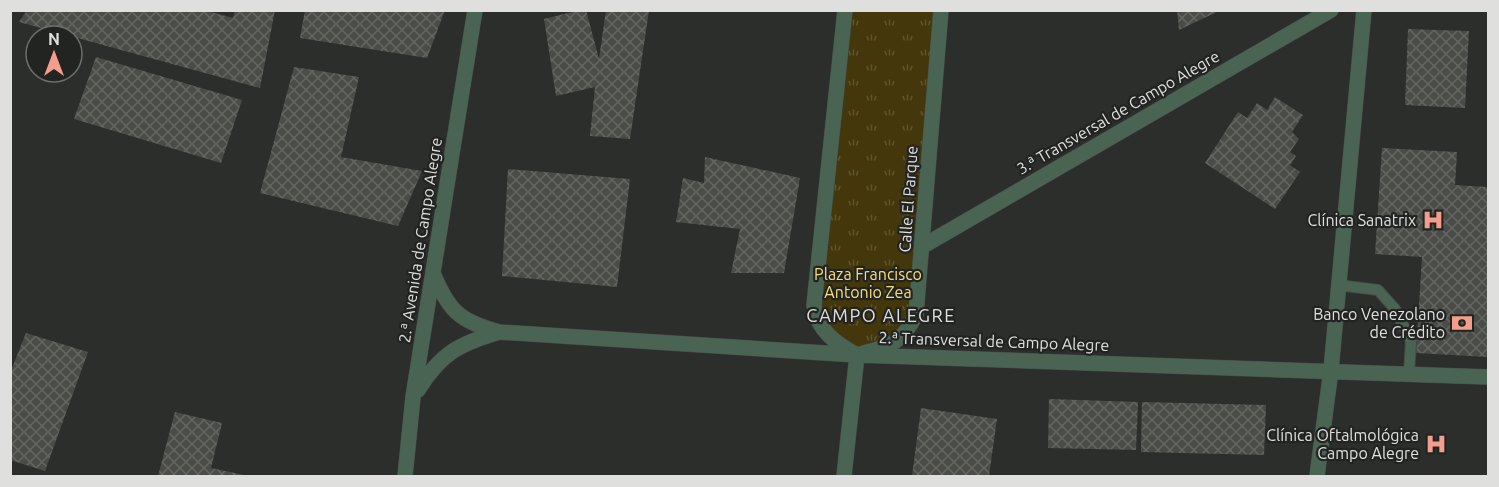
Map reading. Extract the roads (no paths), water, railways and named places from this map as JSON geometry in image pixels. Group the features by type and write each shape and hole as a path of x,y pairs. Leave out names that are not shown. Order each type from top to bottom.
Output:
{"street":[{"name":"2.ª Avenida de Campo Alegre","path":"405,477 413,397 475,10"},
{"path":"844,477 856,355 837,345 816,321 814,305 845,10"},
{"name":"Calle El Parque","path":"856,355 896,342 908,331 916,314 941,10"},
{"name":"3.ª Transversal de Campo Alegre","path":"923,246 1331,10"},
{"path":"1317,477 1331,370 1364,10"},
{"name":"2.ª Transversal de Campo Alegre","path":"433,273 442,296 463,320 499,332 856,355 1488,377"},
{"name":"2.ª Transversal de Campo Alegre","path":"413,397 428,372 447,354 458,346 499,332"}],"lane":[{"path":"1338,285 1378,290 1395,309 1411,341 1409,373"}],"place":[{"name":"Clínica Sanatrix","path":"1433,220"},
{"name":"Banco Venezolano de Crédito","path":"1462,323"},
{"name":"Clínica Oftalmológica Campo Alegre","path":"1436,444"}],"district":[{"name":"CAMPO ALEGRE","path":"881,315"}],"park label":[{"name":"Plaza Francisco Antonio Zea","path":"868,283"}]}
